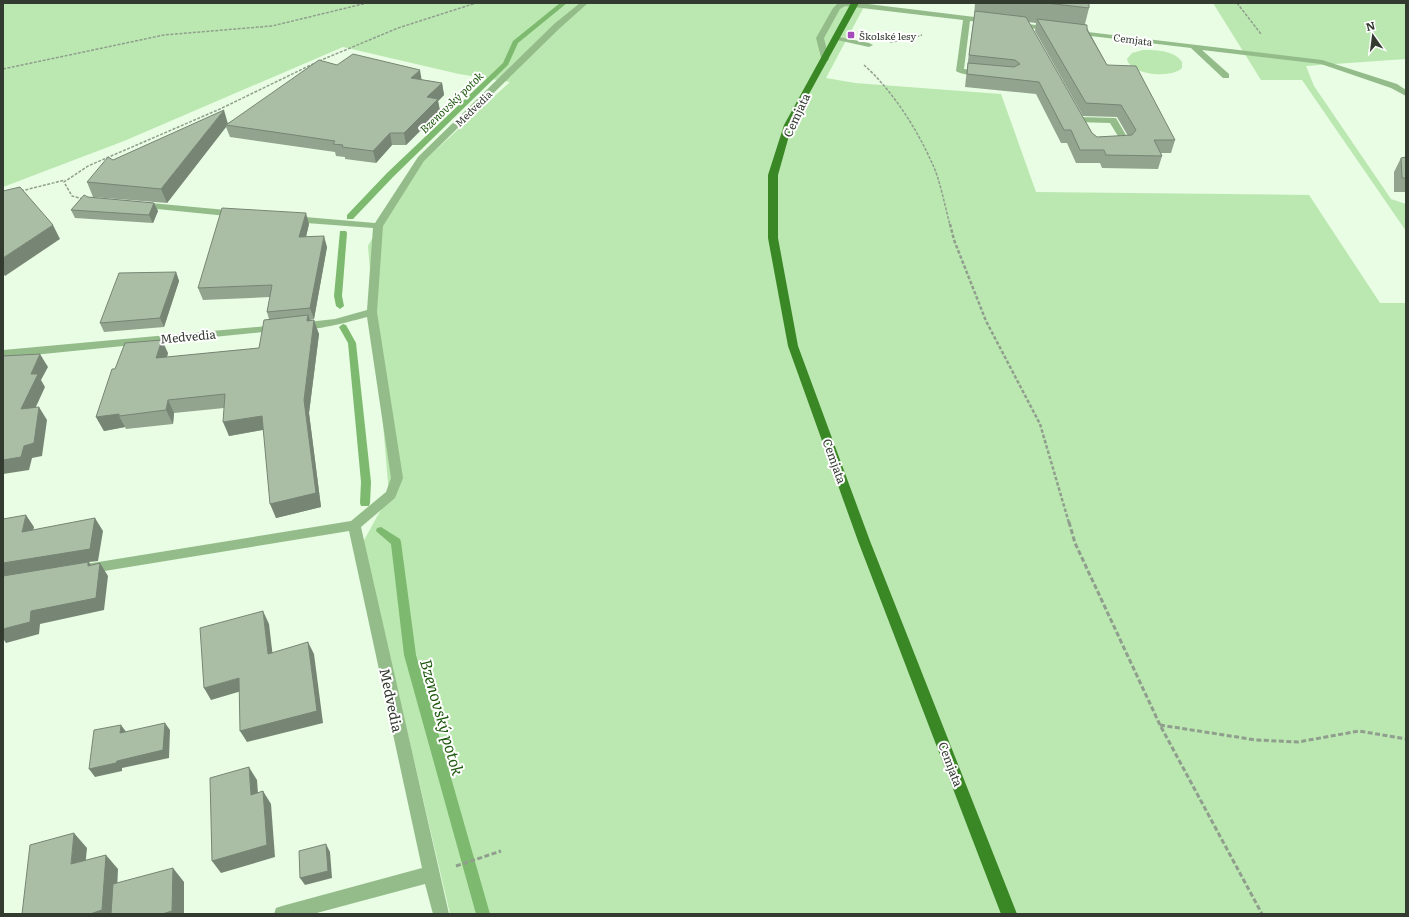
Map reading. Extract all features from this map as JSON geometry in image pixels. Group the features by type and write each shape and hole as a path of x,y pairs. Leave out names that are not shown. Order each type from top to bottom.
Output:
{"main road":[{"name":"Cemjata","path":"855,4 788,126 774,175 773,238 793,346 864,541 1009,914"}],"street":[{"name":"Medvedia","path":"73,571 354,525 391,495 397,478 372,312 378,226 421,159 557,26 584,3"},
{"path":"825,59 820,38 837,8 844,3 855,4"},
{"name":"Cemjata","path":"855,4 1001,23 1029,29 1063,30 1322,62 1394,86 1406,94"},
{"path":"967,19 960,71 990,74"},
{"path":"837,38 869,45"},
{"path":"1194,46 1226,76"},
{"path":"1394,86 1406,87"},
{"path":"1080,120 1113,120 1127,144 1113,144"},
{"path":"132,204 250,215"},
{"path":"281,218 378,226"},
{"name":"Medvedia","path":"3,354 335,322 372,312"},
{"name":"Medvedia","path":"354,525 441,914"},
{"path":"282,914 431,874"}],"path":[{"path":"3,69 164,35 272,26 367,3"},
{"path":"15,193 67,180 88,166 220,108 296,71 398,28 476,3"},
{"path":"1237,3 1278,57"},
{"path":"837,38 876,76 906,116 933,164 954,240 986,321 1040,424 1075,543 1160,725 1262,914"},
{"path":"67,180 64,182 72,196 86,199"},
{"path":"1160,725 1256,740 1298,742 1359,731 1406,739"},
{"path":"431,874 501,851"}],"green space":[{"path":"3,3 866,3 826,78 855,83 1001,94 1036,192 1309,195 1380,303 1406,303 1406,914 450,914 363,542 389,495 368,246 406,177 510,82 459,74 343,47 124,141 3,187"},
{"path":"1213,3 1406,3 1406,59 1306,66 1314,86 1391,199 1406,204 1406,231 1302,80 1261,80"},
{"path":"1143,50 1170,53 1179,58 1182,62 1182,68 1177,71 1161,74 1152,74 1135,69 1127,59 1132,53"}],"building":[{"path":"1046,3 1089,3 1089,8"},
{"path":"975,11 1026,17 1092,133 1097,137 1132,135 1136,130 1121,105 1086,103 1037,19 1087,25 1087,30 1107,65 1136,66 1175,140 1154,140 1162,156 1106,155 1104,150 1080,150 1071,130 1064,130 1039,82 967,74 968,63 1014,67 1020,64 1015,60 969,55"},
{"path":"353,54 420,70 411,78 442,83 427,97 438,99 404,133 390,133 373,151 342,147 343,145 333,144 335,141 226,125 319,60 337,65"},
{"path":"224,110 161,189 87,182 108,157 113,160"},
{"path":"1406,157 1406,178 1402,178 1401,158"},
{"path":"20,187 53,225 3,258 3,191"},
{"path":"84,195 88,197 154,203 149,215 71,210"},
{"path":"222,208 306,213 299,237 324,236 310,308 267,312 272,285 198,288"},
{"path":"176,272 160,318 100,323 119,273"},
{"path":"308,315 307,321 314,320 304,400 316,493 270,504 262,416 223,422 225,394 168,400 166,410 119,416 119,414 96,417 112,369 115,369 125,343 162,340 156,358 259,348 264,320"},
{"path":"40,354 31,374 38,374 21,409 39,407 34,443 24,446 21,457 3,460 3,356"},
{"path":"26,515 22,532 95,518 90,549 3,563 3,519"},
{"path":"88,562 88,566 100,563 96,598 31,611 30,622 3,629 3,576"},
{"path":"263,611 268,654 308,642 317,711 240,731 239,678 204,688 200,628"},
{"path":"165,723 163,750 89,769 94,730 121,725 120,733"},
{"path":"249,767 251,795 263,791 267,845 212,861 210,778"},
{"path":"74,833 71,864 106,855 102,910 90,914 22,914 30,845"},
{"path":"326,844 328,871 300,878 299,851"},
{"path":"173,868 172,911 162,914 111,914 113,884"}],"waterway":[{"name":"Bzenovský potok","path":"350,217 390,175 506,64 515,42 564,3"},
{"name":"Bzenovský potok","path":"340,306 338,296 343,233"},
{"name":"Bzenovský potok","path":"343,327 352,343 366,482 365,503"},
{"name":"Bzenovský potok","path":"381,531 396,542 410,655 483,914"}],"place":[{"name":"Školské lesy","path":"851,35"}]}
